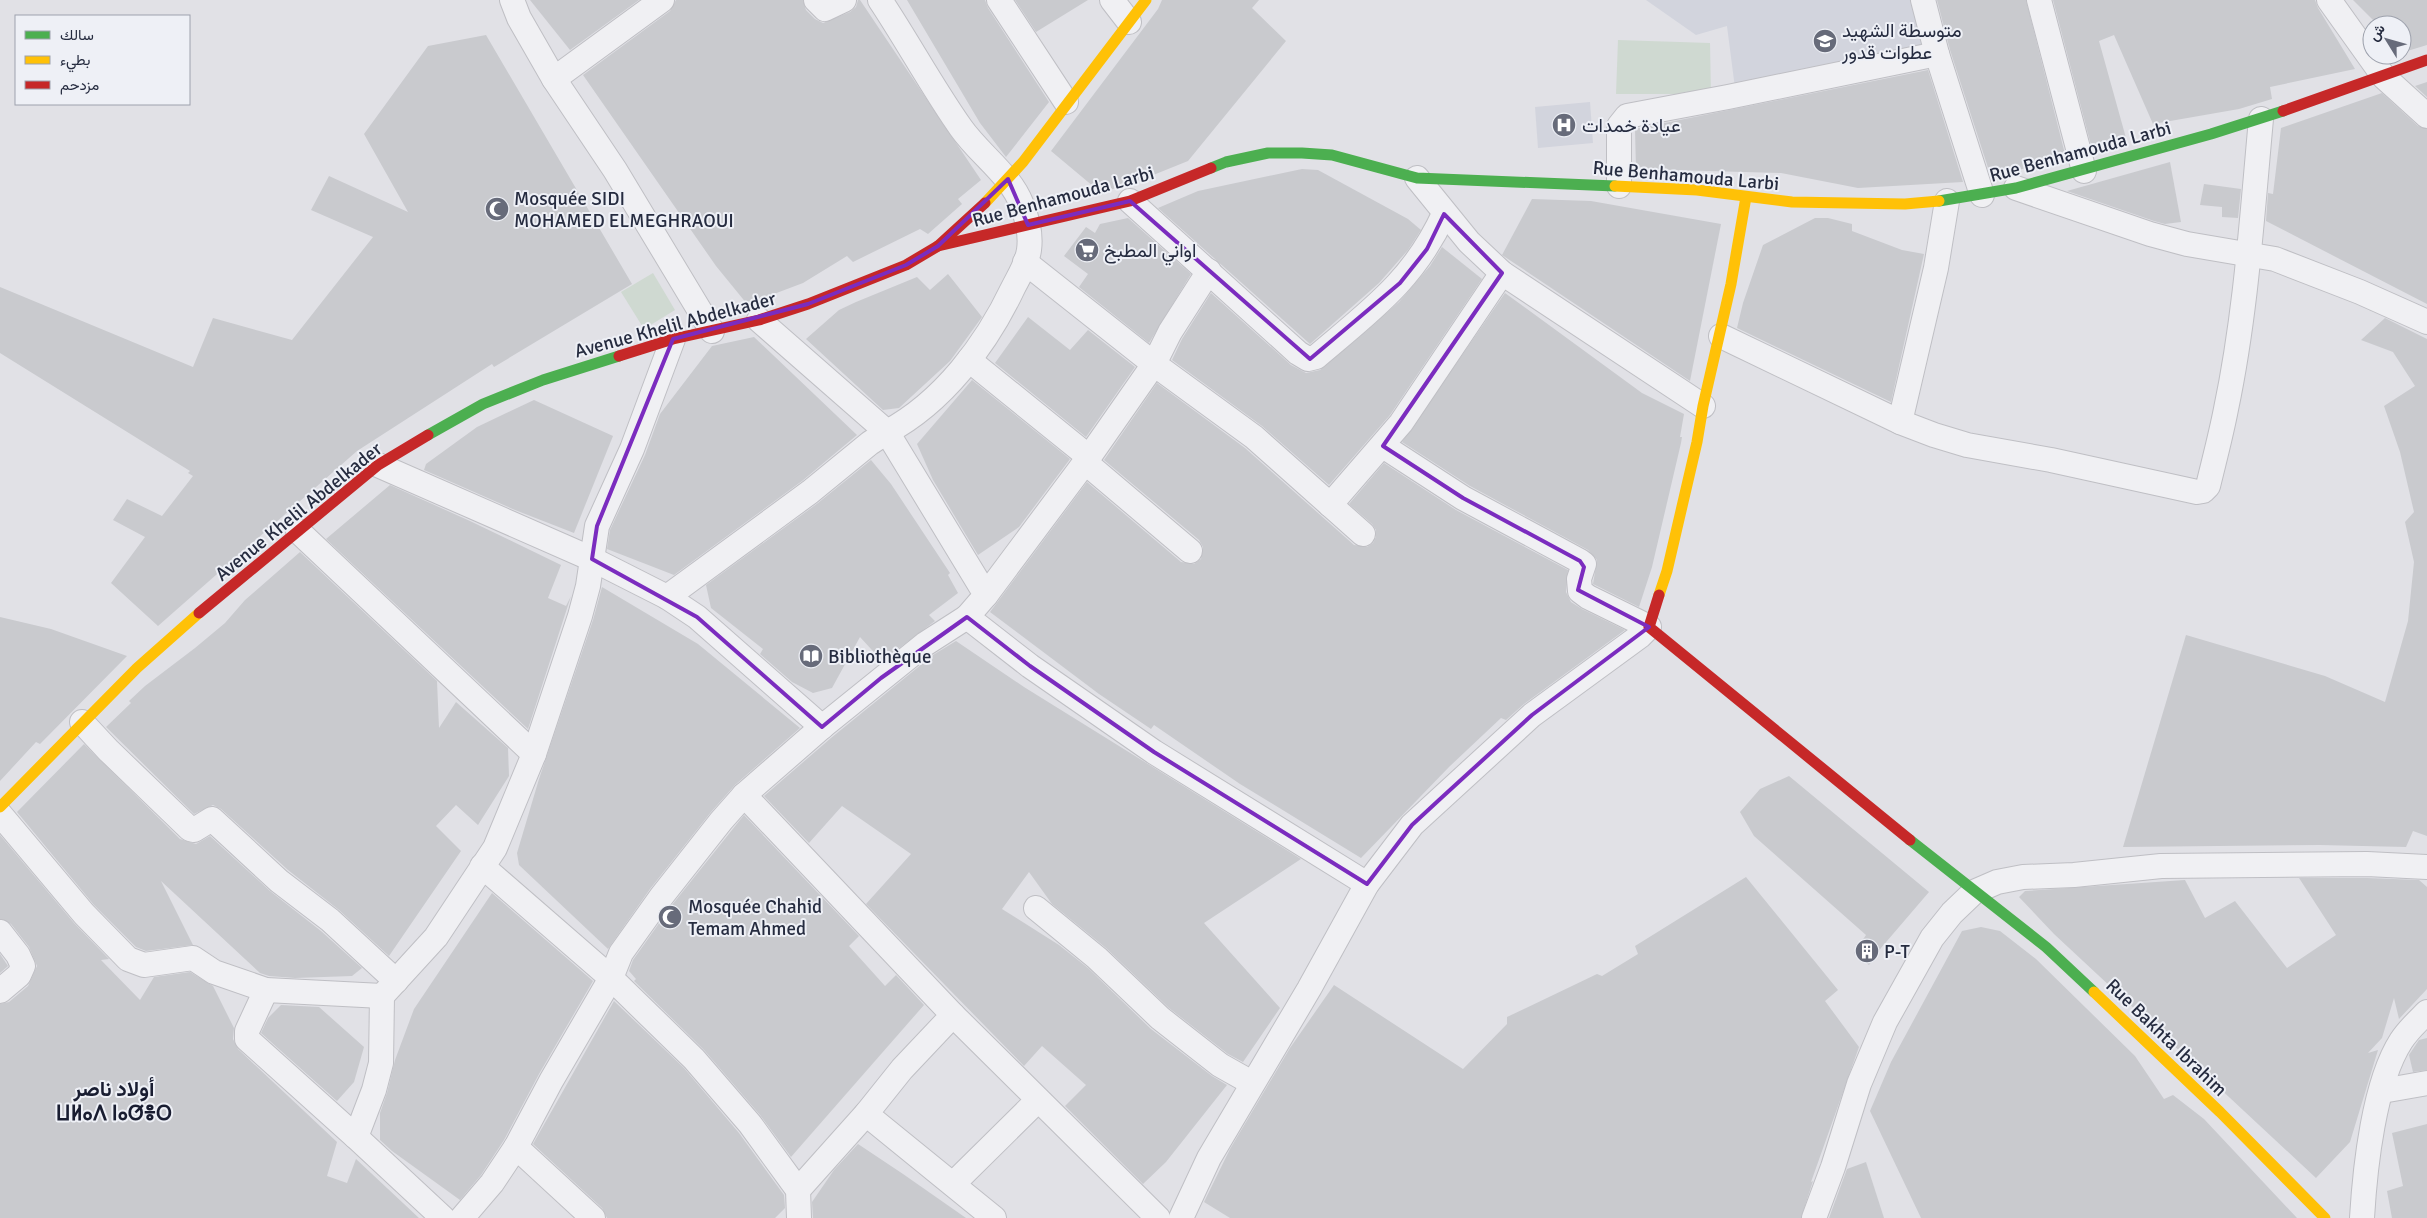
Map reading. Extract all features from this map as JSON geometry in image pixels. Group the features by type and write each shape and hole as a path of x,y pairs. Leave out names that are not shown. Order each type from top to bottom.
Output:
{"street":[{"path":"512,0 554,78 615,170 712,331"},
{"path":"554,78 662,0"},
{"path":"816,0 824,9 844,0"},
{"path":"667,597 870,444 902,425 926,405 969,360 991,330 1026,262 1029,248 1028,225 1022,205 1008,179 984,156 962,129 880,0"},
{"path":"999,0 1066,102"},
{"path":"1112,0 1129,22"},
{"name":"Avenue Khelil Abdelkader","path":"0,807 137,668 241,577 378,465 460,416 513,391 673,339 758,320 852,288 906,265 938,246 1008,179 1146,0"},
{"path":"1923,0 1937,54 1982,195"},
{"path":"2039,0 2084,170"},
{"path":"2329,0 2384,77 2427,116"},
{"path":"1619,186 1619,126 1626,116 1737,96 1937,54"},
{"name":"Rue Benhamouda Larbi","path":"938,246 1130,201 1226,162 1268,153 1332,155 1417,178 1697,190 1792,202 1905,204 1947,201 2016,188 2260,119 2384,77 2427,60"},
{"path":"1721,336 1900,422 1967,445 2051,460 2197,492 2203,491 2208,486 2226,409 2248,254 2260,119"},
{"path":"1417,178 1444,214 1469,242 1502,273 1703,406"},
{"path":"2016,188 2150,234 2187,244 2275,259 2427,322"},
{"path":"1181,1218 1209,1158 1309,989 1367,884 1412,825 1532,715 1640,636 1649,627 1662,588 1676,533 1697,442 1703,406 1721,336 1746,197"},
{"path":"1130,201 1298,352 1304,357 1312,358 1352,327 1400,283 1427,249 1444,214"},
{"path":"1900,422 1936,268 1947,201"},
{"path":"1026,262 1154,364 1254,438 1363,534"},
{"path":"462,1218 492,1183 516,1147 551,1081 612,978 621,953 661,897 744,795 822,727 925,644 967,617 986,595 1087,460 1154,364 1170,332 1209,271"},
{"path":"1330,505 1383,446 1430,383 1502,273"},
{"path":"758,320 888,432 986,595"},
{"path":"356,1137 374,1090 381,1063 389,988 436,938 495,848 534,754 580,616 588,586 597,526 632,449 673,339"},
{"path":"969,360 1190,551"},
{"path":"1383,446 1463,498 1580,561 1584,564 1579,579 1580,591 1588,597 1649,627"},
{"path":"378,465 592,559 667,597 698,617 822,727"},
{"path":"298,531 534,754"},
{"path":"967,617 1030,666 1154,752 1367,884"},
{"name":"Rue Bakhta Ibrahim","path":"1649,627 1974,892 2052,952 2227,1119 2325,1218"},
{"path":"82,722 108,750 190,828 194,830 212,819 279,881 330,920 389,988"},
{"path":"744,795 953,1015 1158,1218"},
{"path":"0,814 84,914 128,959 144,965 193,958 214,972 266,990 389,988"},
{"path":"1814,1218 1833,1167 1859,1084 1885,1022 1932,938 1952,913 1974,892 1997,882 2023,877 2074,875 2162,866 2367,864 2427,867"},
{"path":"482,866 612,978 694,1060 750,1124 798,1190 799,1218"},
{"path":"1036,908 1090,952 1160,1018 1220,1065 1252,1083"},
{"path":"0,932 18,955 23,966 19,975 0,990"},
{"path":"266,990 247,1031 247,1039 443,1218"},
{"path":"2362,1218 2372,1130 2382,1091 2402,1040 2427,1012"},
{"path":"798,1190 866,1114 902,1069 953,1015"},
{"path":"2382,1091 2427,1083"},
{"path":"953,1184 1038,1100"},
{"path":"866,1114 994,1218"},
{"path":"516,1147 593,1218"}],"highlighted area":[{"path":"1008,179 1028,225 1130,201 1310,359 1400,283 1427,249 1444,214 1502,273 1383,446 1463,498 1580,561 1584,567 1578,590 1649,627 1532,715 1412,825 1367,884 1154,752 1030,666 967,617 881,678 822,727 697,617 592,559 597,526 673,339 808,304 906,265 938,246"}],"shaded area":[{"name":"متوسطة الشهيد عطوات قدور","path":"1646,0 1912,0 1923,47 1735,88 1727,26 1696,35"},
{"path":"1618,40 1710,43 1711,94 1616,94"},
{"name":"عيادة خمدات","path":"1590,102 1593,143 1538,148 1535,107"},
{"path":"653,273 675,310 644,329 621,292"}],"building":[{"path":"530,0 639,0 570,50"},
{"path":"676,0 803,0 806,10 815,19 823,23 850,12 856,7 858,0 860,0 981,180 958,199 962,204 928,234 920,229 853,262 847,256 803,283 747,304 716,266 583,75 670,11"},
{"path":"907,0 985,0 988,8 1049,102 1006,157 980,123"},
{"path":"1015,0 1088,0 1036,32"},
{"path":"1162,0 1259,0 1252,8 1286,41 1188,161 1126,186 1100,192 1051,151 1158,9"},
{"path":"1937,0 2026,0 2066,158 1991,177 1950,50"},
{"path":"2053,0 2315,0 2355,69 2270,87 2272,99 2239,109 2153,124 2114,35 2099,41 2126,138 2092,149"},
{"path":"2353,0 2427,0 2427,45 2412,50 2412,15 2368,15"},
{"path":"486,35 632,284 494,367 492,364 357,451 158,626 111,583 145,537 113,520 127,499 162,516 193,476 188,473 190,471 0,353 0,287 193,367 213,318 292,340 373,237 311,210 329,176 408,212 364,134 428,46"},
{"path":"1928,70 1963,182 1858,188 1781,173 1636,169 1635,129"},
{"path":"2427,82 2427,97 2415,86"},
{"path":"2382,93 2418,126 2427,129 2427,304 2266,221 2268,193 2273,194 2281,128"},
{"path":"2170,162 2181,222 2165,224 2067,191"},
{"path":"1302,169 1318,170 1408,219 1421,230 1408,250 1379,283 1310,344 1158,208 1198,191"},
{"path":"2204,184 2241,189 2238,218 2222,217 2222,207 2200,205"},
{"path":"1532,199 1591,201 1721,224 1690,381 1502,255"},
{"path":"1128,218 1191,274 1149,343 1079,287 1088,274 1064,256 1086,227 1095,233 1100,224"},
{"path":"1815,218 1828,218 1852,224 1852,231 1902,250 1924,254 1891,402 1737,328 1743,303 1763,245"},
{"path":"1442,247 1482,279 1390,415 1329,485 1262,426 1172,360 1182,339 1211,293 1291,365 1306,373 1320,370 1399,302 1430,266"},
{"path":"948,274 982,317 950,361 899,408 883,410 806,339 839,310 856,302 917,277 930,290"},
{"path":"1505,293 1642,393 1684,414 1680,437 1682,437 1681,443 1652,567 1639,607 1593,584 1597,560 1588,550 1470,486 1402,442"},
{"path":"1028,317 1070,350 1088,330 1135,367 1086,437 995,363"},
{"path":"2385,318 2427,339 2427,836 2413,831 2406,847 2320,845 2123,847 2186,635 2325,676 2385,702 2408,621 2414,562 2405,522 2414,512 2400,452 2384,406 2415,386 2393,352 2361,340"},
{"path":"754,337 857,435 802,481 674,575 607,549 610,530 645,455 660,414 712,346"},
{"path":"972,380 1070,459 1019,527 978,555 933,480 917,444"},
{"path":"1157,383 1245,448 1354,545 1367,547 1373,543 1376,537 1376,530 1372,524 1349,504 1384,463 1456,510 1568,570 1566,592 1571,602 1625,630 1524,704 1506,720 1501,718 1449,767 1361,858 1240,784 1154,725 1151,729 1099,694 990,612 1087,482 1181,562 1194,564 1201,559 1203,547 1199,540 1104,460"},
{"path":"534,400 613,436 574,533 515,510 424,470 426,464 477,427"},
{"path":"871,460 891,484 950,573 948,575 958,593 929,615 935,621 882,661 860,637 832,688 813,693 792,682 760,654 763,649 711,608 706,585 818,503"},
{"path":"390,485 561,565 548,598 566,606 571,596 528,729 326,539"},
{"path":"300,552 437,681 439,728 456,702 508,748 509,776 478,825 456,805 436,826 461,851 389,956 339,910 288,870 221,809 213,805 194,814 106,727 131,703 129,701 145,686 225,623 245,600"},
{"path":"602,587 698,644 800,728 735,785 711,812 650,889 608,949 519,865 517,853 539,779 593,620"},
{"path":"0,617 51,629 127,656 40,744 36,742 0,781"},
{"path":"956,641 1024,687 1301,859 1204,923 1280,1008 1243,1062 1228,1054 1169,1008 1106,948 1052,904 1029,872 1002,909 1059,945 1088,968 1151,1029 1212,1076 1227,1085 1166,1162 1143,1184 1065,1106 1086,1085 1042,1046 1024,1066 866,904 911,854 842,806 809,843 764,796 831,738 933,655"},
{"path":"84,744 180,839 196,844 210,836 270,891 321,931 362,968 352,976 295,978 269,976 260,973 161,881 193,945 146,951 136,947 94,905 17,812"},
{"path":"1789,776 1929,892 1881,948 1869,965 1854,953 1866,935 1754,836 1740,812 1760,789"},
{"path":"744,815 859,936 849,946 885,986 896,975 924,1005 791,1157 760,1115 704,1050 634,981 636,979 629,971 633,960 672,905"},
{"path":"0,835 74,923 109,959 101,960 140,1000 154,977 190,972 213,986 234,1028 233,1039 238,1049 337,1142 327,1176 347,1183 356,1159 419,1218 0,1218 0,1004 9,1002 28,986 37,966 29,947 11,924 0,919"},
{"path":"1746,877 1838,990 1825,1001 1859,1047 1811,1182 1813,1181 1801,1218 1230,1218 1204,1202 1230,1149 1290,1048 1334,985 1463,1069 1507,1024 1507,1017 1597,974 1602,976 1638,954 1635,946"},
{"path":"2299,878 2419,880 2427,887 2427,989 2399,1019 2394,998 2382,1038 2368,1053 2378,1050 2350,1142 2316,1178 2054,934 2019,897 2025,891 2185,880 2205,918 2235,901 2287,968 2336,935"},
{"path":"492,893 593,981 539,1074 504,1140 481,1175 460,1200 392,1151 380,1140 380,1113 395,1060 414,1009"},
{"path":"1981,927 2000,931 2036,959 2135,1056 2164,1099 2173,1095 2204,1119 2297,1218 1921,1218 1870,1111 1891,1062 1962,931"},
{"path":"0,954 8,966 0,973"},
{"path":"614,1001 684,1068 739,1133 784,1195 785,1208 775,1218 607,1218 602,1208 533,1144"},
{"path":"281,1005 319,1007 364,1047 354,1082 337,1101 261,1033 268,1018"},
{"path":"2427,1038 2427,1070 2413,1072 2409,1055 2419,1040"},
{"path":"2427,1124 2427,1218 2392,1218 2387,1191 2403,1186 2392,1133"},
{"path":"858,1144 966,1218 813,1218 812,1202 834,1170"},
{"path":"1866,1162 1884,1218 1829,1218 1847,1169"}],"traffic: fast":[{"path":"1939,201 2016,188 2211,134 2283,111"},
{"path":"1211,168 1226,162 1268,153 1302,153 1332,155 1417,178 1615,186"},
{"path":"428,435 483,404 543,380 619,356"},
{"path":"1910,840 2046,947 2094,992"}],"traffic: slow":[{"path":"985,203 1023,162 1146,0"},
{"path":"1615,186 1697,190 1792,202 1905,204 1939,201"},
{"path":"1659,595 1667,571 1697,442 1703,406 1731,284 1746,197"},
{"path":"0,807 137,668 199,613"},
{"path":"2094,992 2220,1112 2325,1218"}],"traffic: jam":[{"path":"2283,111 2427,60"},
{"path":"938,246 1130,201 1211,168"},
{"path":"619,356 673,339 759,320 808,304 906,265 938,246 985,203"},
{"path":"199,613 378,465 428,435"},
{"path":"1659,595 1649,627 1910,840"}],"place":[{"name":"متوسطة الشهيد عطوات قدور","path":"1825,41"},
{"name":"عيادة خمدات","path":"1564,125"},
{"name":"Mosquée SIDI MOHAMED ELMEGHRAOUI","path":"497,209"},
{"name":"اواني المطبخ","path":"1087,250"},
{"name":"Bibliothèque","path":"811,656"},
{"name":"Mosquée Chahid Temam Ahmed","path":"670,917"},
{"name":"P-T","path":"1867,951"}],"district":[{"name":"أولاد ناصر ⵡⵍⴰⴷ ⵏⴰⵚⴻⵔ","path":"114,1101"}]}
